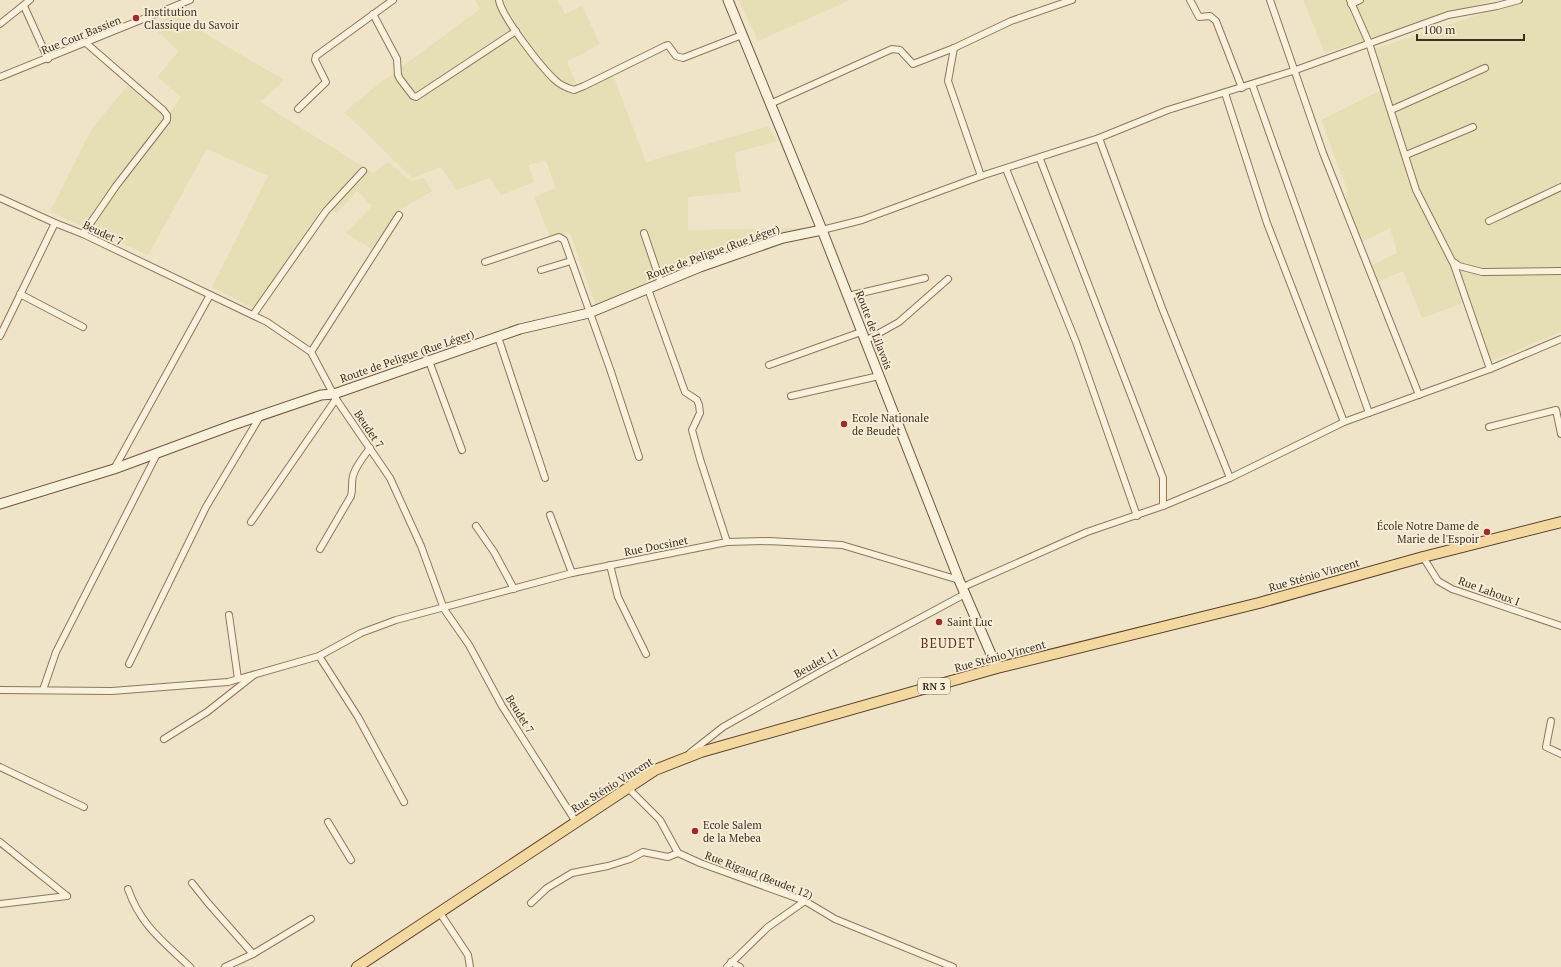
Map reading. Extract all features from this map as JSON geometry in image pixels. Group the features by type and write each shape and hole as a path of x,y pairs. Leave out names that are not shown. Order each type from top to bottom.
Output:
{"main road":[{"name":"Rue Sténio Vincent","path":"357,967 655,770 701,752 997,668 1259,603 1423,557 1561,522"}],"street":[{"path":"0,24 30,0"},
{"name":"Rue Cour Bassien","path":"0,77 48,59 190,0"},
{"path":"298,109 326,82 315,60 316,56 393,0"},
{"path":"499,0 500,5 516,31 555,81 574,90 668,45 676,56 683,58 742,35"},
{"name":"Route de Lilavois","path":"728,0 822,230 962,587 997,668"},
{"path":"770,104 892,49 900,50 913,64 954,48 1010,22 1072,0"},
{"path":"1190,0 1199,17 1210,16 1216,21 1242,88"},
{"path":"1270,0 1293,71 1419,395"},
{"path":"1360,0 1350,2 1369,43 1416,190 1452,260 1490,369"},
{"path":"822,230 862,220 981,176 1040,159 1099,138 1168,110 1225,94 1293,71 1448,15 1497,6 1519,0"},
{"path":"24,6 48,59"},
{"path":"373,14 397,59 398,75 400,79 416,97 516,31"},
{"path":"83,234 116,186 167,120 167,115 163,110 86,43"},
{"path":"954,48 948,82 981,176"},
{"path":"1391,110 1485,68"},
{"path":"1252,84 1369,413"},
{"path":"1225,94 1267,223 1344,422"},
{"path":"1406,155 1472,128"},
{"path":"1099,138 1162,308 1230,478"},
{"path":"1040,159 1163,478 1163,506"},
{"path":"1006,169 1076,342 1137,516"},
{"path":"253,315 326,211 363,171"},
{"path":"1489,221 1561,187"},
{"name":"Beudet 7","path":"0,198 83,234 253,315 267,322 311,352 335,396 390,478 421,546 437,593 444,608 469,645 502,706 576,822"},
{"path":"311,352 399,216"},
{"path":"0,336 55,223"},
{"name":"Route de Peligue (Rue Léger)","path":"0,504 114,469 158,451 321,395 335,396 498,337 589,313 661,283 783,238 822,230"},
{"path":"644,233 661,283"},
{"path":"485,262 559,237 564,240 610,369 639,457"},
{"path":"1452,260 1459,266 1482,272 1561,271"},
{"path":"542,270 571,261"},
{"path":"848,296 925,278"},
{"path":"865,341 899,322 948,279"},
{"path":"648,289 685,392 697,400 700,405 700,413 692,430 727,542"},
{"path":"20,294 83,327"},
{"path":"114,469 210,295"},
{"path":"770,365 861,332"},
{"path":"498,337 545,478"},
{"name":"Beudet 11","path":"682,760 723,727 822,671 962,587 1086,532 1137,516 1230,478 1344,422 1490,369 1561,339"},
{"path":"429,362 462,450"},
{"path":"791,396 879,376"},
{"path":"251,522 335,396"},
{"path":"1488,426 1556,410 1561,434"},
{"path":"129,664 206,507 261,415"},
{"path":"320,549 351,496 354,486 352,478 370,448"},
{"path":"43,690 56,652 158,451"},
{"path":"550,515 572,573"},
{"path":"476,526 494,552 514,589"},
{"name":"Rue Docsinet","path":"0,690 112,691 228,682 319,656 361,633 396,620 572,573 727,542 769,541 842,545 962,587"},
{"name":"Rue Lahoux I","path":"1423,557 1438,581 1452,589 1561,626"},
{"path":"610,565 618,598 646,654"},
{"path":"229,615 238,679"},
{"path":"319,656 358,717 404,802"},
{"path":"164,739 207,712 256,673"},
{"path":"1551,721 1546,747 1561,754"},
{"path":"0,767 84,807"},
{"path":"531,903 547,888 572,873 608,866 630,859 643,852 668,857 678,853 660,820 628,788"},
{"path":"328,822 351,860"},
{"path":"0,842 67,896 0,904"},
{"name":"Rue Rigaud (Beudet 12)","path":"678,853 700,863 805,901 835,919 953,967"},
{"path":"192,883 252,954"},
{"path":"128,890 135,908 144,922 190,967"},
{"path":"729,965 768,927 805,901"},
{"path":"440,913 468,956 470,967"},
{"path":"225,967 252,954 311,919"},
{"path":"729,965 740,967"}],"shaded area":[{"path":"474,0 557,0 565,14 582,6 600,44 567,62 579,90 613,75 646,162 769,126 777,141 734,153 741,192 688,197 688,230 806,228 597,308 570,233 550,237 534,197 556,188 546,161 528,165 534,182 501,195 490,178 456,190 441,167 412,178 344,112 380,83 480,9"},
{"path":"739,0 850,0 758,41"},
{"path":"1303,0 1493,0 1325,53"},
{"path":"1524,0 1561,0 1561,332 1491,361 1469,301 1422,318 1403,271 1373,284 1366,268 1397,253 1390,228 1357,244 1344,212 1347,189 1321,120 1383,89 1368,51"},
{"path":"174,15 284,80 260,102 373,173 388,162 411,181 424,178 432,191 400,210 373,250 346,233 372,206 357,191 337,213 324,205 255,309 212,287 268,176 207,149 148,255 50,212 91,130 131,81 170,113 181,97 157,77 179,51 150,25"}],"place":[{"name":"Institution Classique du Savoir","path":"136,18"},
{"name":"Ecole Nationale de Beudet","path":"844,424"},
{"name":"École Notre Dame de Marie de l'Espoir","path":"1487,532"},
{"name":"Saint Luc","path":"939,622"},
{"name":"Ecole Salem de la Mebea","path":"695,831"}],"district":[{"name":"BEUDET","path":"948,643"}]}
